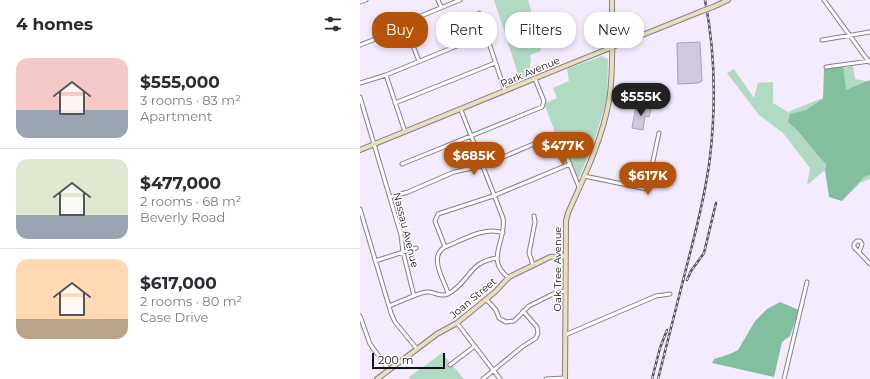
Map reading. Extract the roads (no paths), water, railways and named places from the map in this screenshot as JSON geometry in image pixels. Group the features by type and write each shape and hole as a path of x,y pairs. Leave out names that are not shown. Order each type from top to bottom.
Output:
{"street":[{"path":"360,2 366,0"},
{"path":"438,0 441,7"},
{"path":"428,13 460,0"},
{"name":"Oak Tree Avenue","path":"612,0 612,12"},
{"name":"Park Avenue","path":"644,35 728,0"},
{"path":"824,0 870,62"},
{"path":"822,40 870,32"},
{"path":"360,45 372,40"},
{"path":"414,48 419,61"},
{"path":"360,83 386,75 451,48"},
{"path":"490,48 504,91"},
{"name":"Oak Tree Avenue","path":"565,379 566,218 596,146 608,104 611,48"},
{"name":"Park Avenue","path":"360,150 611,48"},
{"path":"826,67 870,62"},
{"path":"395,103 495,63"},
{"path":"386,75 405,132"},
{"path":"402,164 544,105 544,101 535,79"},
{"name":"Nassau Avenue","path":"360,97 401,235 402,252 414,296"},
{"path":"461,110 493,196 503,218 503,233 497,251 497,258 500,268 509,278"},
{"path":"584,176 647,188 659,133"},
{"path":"390,197 408,192 454,172 482,166 556,135 559,138 579,187"},
{"path":"445,247 435,221 438,214 493,196 570,164"},
{"path":"360,209 395,322 417,349"},
{"path":"533,266 528,253 535,222 534,216"},
{"path":"448,293 437,260 438,252 445,247 484,231 493,230 503,233"},
{"path":"375,261 416,248"},
{"path":"859,252 870,264"},
{"name":"Joan Street","path":"377,379 437,334 457,323 509,278 552,257 565,256"},
{"path":"389,306 426,292 441,295 448,293 466,279 475,266 484,260 497,258"},
{"path":"784,379 807,282"},
{"path":"486,299 503,321 510,322 514,321 529,306 565,291"},
{"path":"565,335 656,296 670,294"},
{"path":"483,379 522,347 536,338 538,333 537,327 523,312"},
{"path":"360,316 370,344 389,370"},
{"path":"457,323 500,379"},
{"path":"450,365 475,346"},
{"path":"546,379 565,379"}],"railway":[{"path":"658,379 698,222 710,157 714,78 711,39 705,0"},
{"path":"687,280 691,271 704,253 716,203"},
{"path":"652,379 660,348 667,330"}]}
